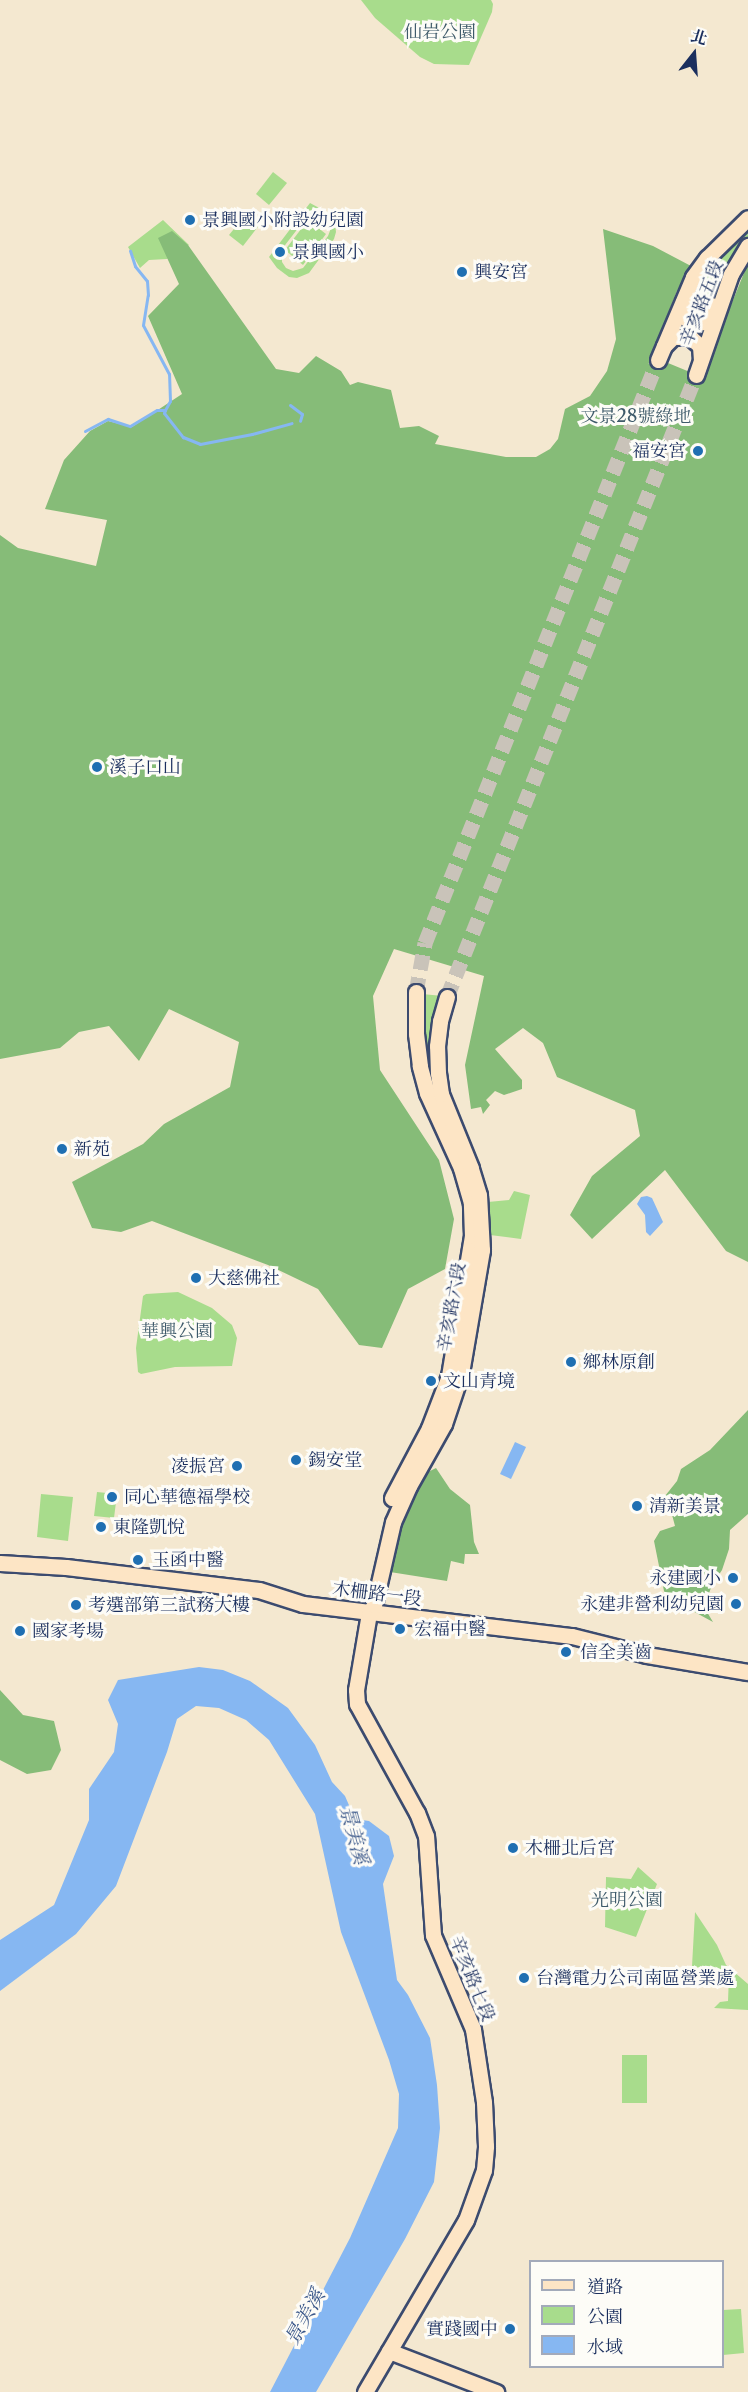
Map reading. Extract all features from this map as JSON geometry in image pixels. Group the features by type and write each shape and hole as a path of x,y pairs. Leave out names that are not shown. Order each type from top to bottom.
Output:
{"main road":[{"name":"辛亥路五段","path":"701,359 700,346 690,337 673,337 661,353 684,296 707,258 748,218"},
{"name":"辛亥路五段","path":"696,375 729,281 748,246"},
{"path":"684,296 683,316 693,324 699,324 708,316 717,292 729,281"},
{"name":"辛亥路六段","path":"369,1608 388,1507 429,1428 450,1376 472,1236 471,1203 461,1168 427,1093 420,1066 416,1034 416,992"},
{"name":"辛亥路六段","path":"369,1608 396,1514 444,1424 454,1398 461,1373 482,1250 479,1194 469,1161 441,1094 438,1073 439,1029 447,997"},
{"name":"木柵路一段","path":"0,1561 226,1582 369,1608 572,1636 647,1655 748,1672"},
{"name":"木柵路一段","path":"369,1608 574,1626 677,1652 748,1663"},
{"name":"辛亥路七段","path":"365,2392 466,2220 484,2170 485,2114 472,2029 433,1935 426,1836 417,1813 357,1704 356,1681 369,1608"},
{"path":"389,2350 496,2392"}],"green space":[{"name":"仙岩公園","path":"361,0 491,0 493,4 492,12 469,65 434,64 420,57 375,18"},
{"path":"273,172 287,183 269,205 256,194"},
{"path":"310,203 334,216 336,232 334,239 309,273 297,278 289,277 277,268 269,257","holes":["317,214 329,222 331,228 328,236 303,268 293,271 286,268 282,262 282,249 306,218"]},
{"path":"246,214 260,224 243,246 229,235"},
{"path":"163,220 189,245 167,259 149,260 140,268 128,247"},
{"path":"308,220 326,234 303,265 285,250"},
{"path":"748,224 748,239 723,270 705,313 698,319 685,312 700,276"},
{"name":"文景28號綠地","path":"603,229 653,246 691,266 677,291 651,356 702,377 748,263 748,1262 726,1251 665,1170 592,1239 570,1215 592,1176 640,1136 635,1110 557,1077 543,1043 523,1028 495,1049 522,1080 522,1089 504,1095 495,1091 486,1100 490,1105 483,1114 481,1107 471,1109 465,1065 484,976 394,949 373,996 380,1070 439,1160 454,1219 445,1269 408,1289 382,1348 359,1345 318,1289 268,1265 152,1221 121,1232 92,1228 72,1182 143,1144 164,1124 230,1087 239,1042 169,1009 139,1061 109,1026 79,1032 60,1048 0,1059 0,535 18,548 96,566 107,520 45,509 64,460 90,431 108,421 132,427 182,394 148,316 179,284 158,238 172,231 188,245 276,369 299,373 316,356 341,371 350,385 358,382 391,390 400,428 419,426 439,436 435,444 506,457 536,457 550,449 558,439 565,409 590,396 607,371 616,339"},
{"path":"422,994 443,996 433,1095 421,1032"},
{"path":"514,1191 530,1195 521,1239 490,1235 488,1202 509,1200"},
{"name":"華興公園","path":"178,1292 212,1308 232,1325 237,1338 232,1366 175,1367 141,1374 138,1372 136,1348 143,1296"},
{"path":"748,1410 748,1514 730,1530 729,1549 722,1570 712,1585 704,1607 713,1622 665,1596 654,1541 660,1531 675,1526 671,1511 666,1512 661,1501 677,1481 681,1469 710,1450"},
{"path":"436,1468 450,1489 470,1505 474,1542 479,1554 465,1554 464,1564 451,1561 447,1581 390,1572 404,1517 428,1472"},
{"path":"97,1492 117,1494 114,1518 94,1516"},
{"path":"41,1494 73,1497 68,1541 37,1537"},
{"path":"0,1690 23,1715 54,1721 61,1750 51,1770 27,1774 0,1760"},
{"name":"光明公園","path":"638,1867 657,1884 636,1937 605,1927 606,1877 631,1879"},
{"path":"695,1912 717,1945 726,1965 748,1984 748,2010 714,2008 720,2002 728,2001 729,1975 692,1966"},
{"path":"622,2055 647,2055 647,2103 622,2103"},
{"path":"741,2309 744,2353 724,2355 724,2310"}],"water":[{"path":"641,1197 652,1198 663,1222 650,1236 646,1232 645,1215 637,1204"},
{"path":"515,1442 526,1447 511,1479 500,1474"},
{"name":"景美溪","path":"199,1667 223,1670 250,1681 288,1708 315,1745 332,1782 345,1796 355,1819 369,1821 389,1836 394,1856 383,1884 397,1980 408,1995 430,2038 440,2128 434,2182 405,2239 316,2392 270,2392 350,2238 398,2128 399,2094 389,2060 341,1932 315,1814 269,1740 246,1720 219,1708 196,1706 177,1719 167,1752 116,1886 76,1934 0,1991 0,1940 54,1905 89,1820 89,1789 114,1752 118,1724 108,1700 118,1680"}],"waterway":[{"path":"85,431 108,419 130,426 157,410 165,410 170,401 169,374 143,325 148,295 147,281 135,266 130,251"},
{"path":"290,405 302,414 300,421"},
{"path":"165,410 164,413 183,437 200,444 252,434 292,423"}],"tunnel":[{"path":"416,992 425,943 658,360"},
{"path":"447,997 696,375"}],"place":[{"name":"景興國小附設幼兒園","path":"190,220"},
{"name":"景興國小","path":"280,252"},
{"name":"興安宮","path":"462,272"},
{"name":"福安宮","path":"698,451"},
{"name":"溪子口山","path":"97,767"},
{"name":"新苑","path":"62,1149"},
{"name":"大慈佛社","path":"196,1278"},
{"name":"鄉林原創","path":"571,1362"},
{"name":"文山青境","path":"431,1381"},
{"name":"錫安堂","path":"296,1460"},
{"name":"凌振宮","path":"237,1466"},
{"name":"同心華德福學校","path":"112,1497"},
{"name":"清新美景","path":"637,1506"},
{"name":"東隆凱悅","path":"101,1527"},
{"name":"玉函中醫","path":"138,1560"},
{"name":"永建國小","path":"733,1578"},
{"name":"永建非營利幼兒園","path":"736,1604"},
{"name":"考選部第三試務大樓","path":"76,1605"},
{"name":"宏福中醫","path":"400,1629"},
{"name":"國家考場","path":"20,1631"},
{"name":"信全美齒","path":"566,1652"},
{"name":"木柵北后宮","path":"513,1848"},
{"name":"台灣電力公司南區營業處","path":"524,1978"},
{"name":"實踐國中","path":"510,2329"}]}
